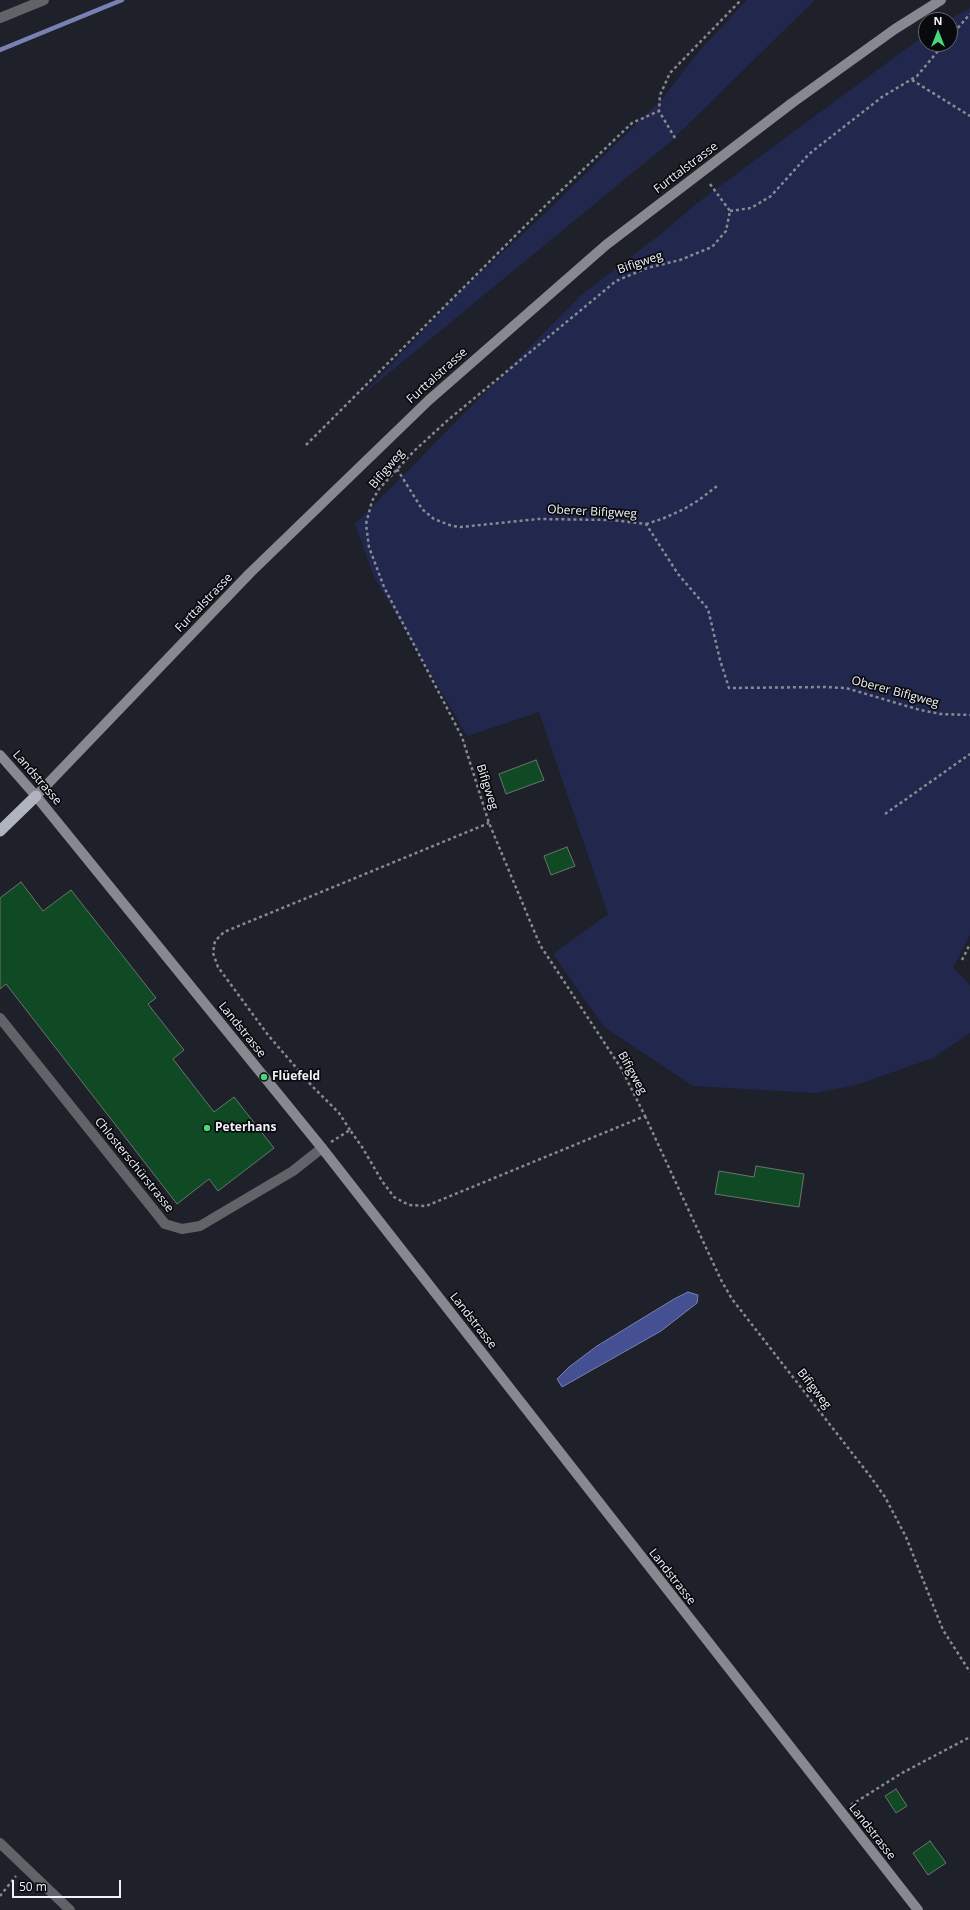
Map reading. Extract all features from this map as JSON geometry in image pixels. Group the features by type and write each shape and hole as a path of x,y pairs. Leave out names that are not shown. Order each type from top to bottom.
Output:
{"highway":[{"name":"Furttalstrasse","path":"0,831 36,796"}],"main road":[{"name":"Furttalstrasse","path":"36,796 250,573 429,400 606,245 792,103 895,29 941,0"},
{"name":"Landstrasse","path":"0,755 36,796 322,1148 918,1910"}],"street":[{"path":"0,18 44,0"},
{"name":"Chlosterschürstrasse","path":"0,1018 165,1224 182,1229 200,1226 293,1170 322,1148"},
{"path":"0,1843 70,1910"}],"path":[{"path":"674,138 659,111 660,95 670,73 742,0"},
{"path":"958,28 970,14"},
{"path":"710,184 730,211 751,208 771,196 809,154 882,97 912,80 937,52"},
{"path":"912,80 970,116"},
{"path":"306,445 548,203 632,123 659,111"},
{"name":"Bifigweg","path":"730,211 726,232 712,247 680,260 646,268 616,281 424,441 379,489 369,509 366,524 369,547 384,587 462,737 489,823 540,945 621,1068 645,1116 721,1280 732,1299 885,1497 906,1536 943,1630 970,1672"},
{"name":"Oberer Bifigweg","path":"397,469 427,515 442,523 452,526 461,527 538,519 612,520 646,524 678,574 708,609 720,660 729,688 846,688 920,710 941,714 970,715"},
{"path":"646,524 684,510 717,486"},
{"path":"884,814 970,754"},
{"path":"489,823 224,932 215,941 213,952 218,967 268,1035 312,1086 339,1113 362,1147 382,1181 394,1197 410,1205 426,1206 645,1116"},
{"path":"962,960 970,944"},
{"path":"322,1148 350,1130"},
{"path":"840,1812 902,1773 970,1737"},
{"path":"0,1896 16,1876"}],"shaded area":[{"path":"747,0 815,0 669,143 361,396 461,291 542,216 662,99 699,51"},
{"path":"970,8 970,935 953,968 970,985 970,1033 933,1058 856,1085 815,1093 693,1086 604,1027 553,954 608,914 539,712 467,736 374,577 355,524 580,296 667,229 697,203 918,40 918,52 958,52 958,15"},
{"path":"688,1292 698,1295 697,1303 661,1331 562,1387 557,1379 569,1367 597,1346"}],"building":[{"path":"536,760 544,780 506,794 499,774"},
{"path":"567,847 575,866 551,875 544,856"},
{"path":"21,882 43,911 71,890 156,998 148,1004 184,1050 173,1059 214,1112 234,1097 274,1148 218,1191 209,1179 177,1204 6,984 0,989 0,898"},
{"path":"756,1166 804,1174 799,1207 715,1194 719,1171 754,1177"},
{"path":"896,1789 907,1806 896,1813 885,1796"},
{"path":"930,1841 946,1863 928,1875 913,1853"}],"waterway":[{"path":"0,50 122,0"}],"place":[{"name":"Flüefeld","path":"264,1077"},
{"name":"Peterhans","path":"207,1128"}]}
